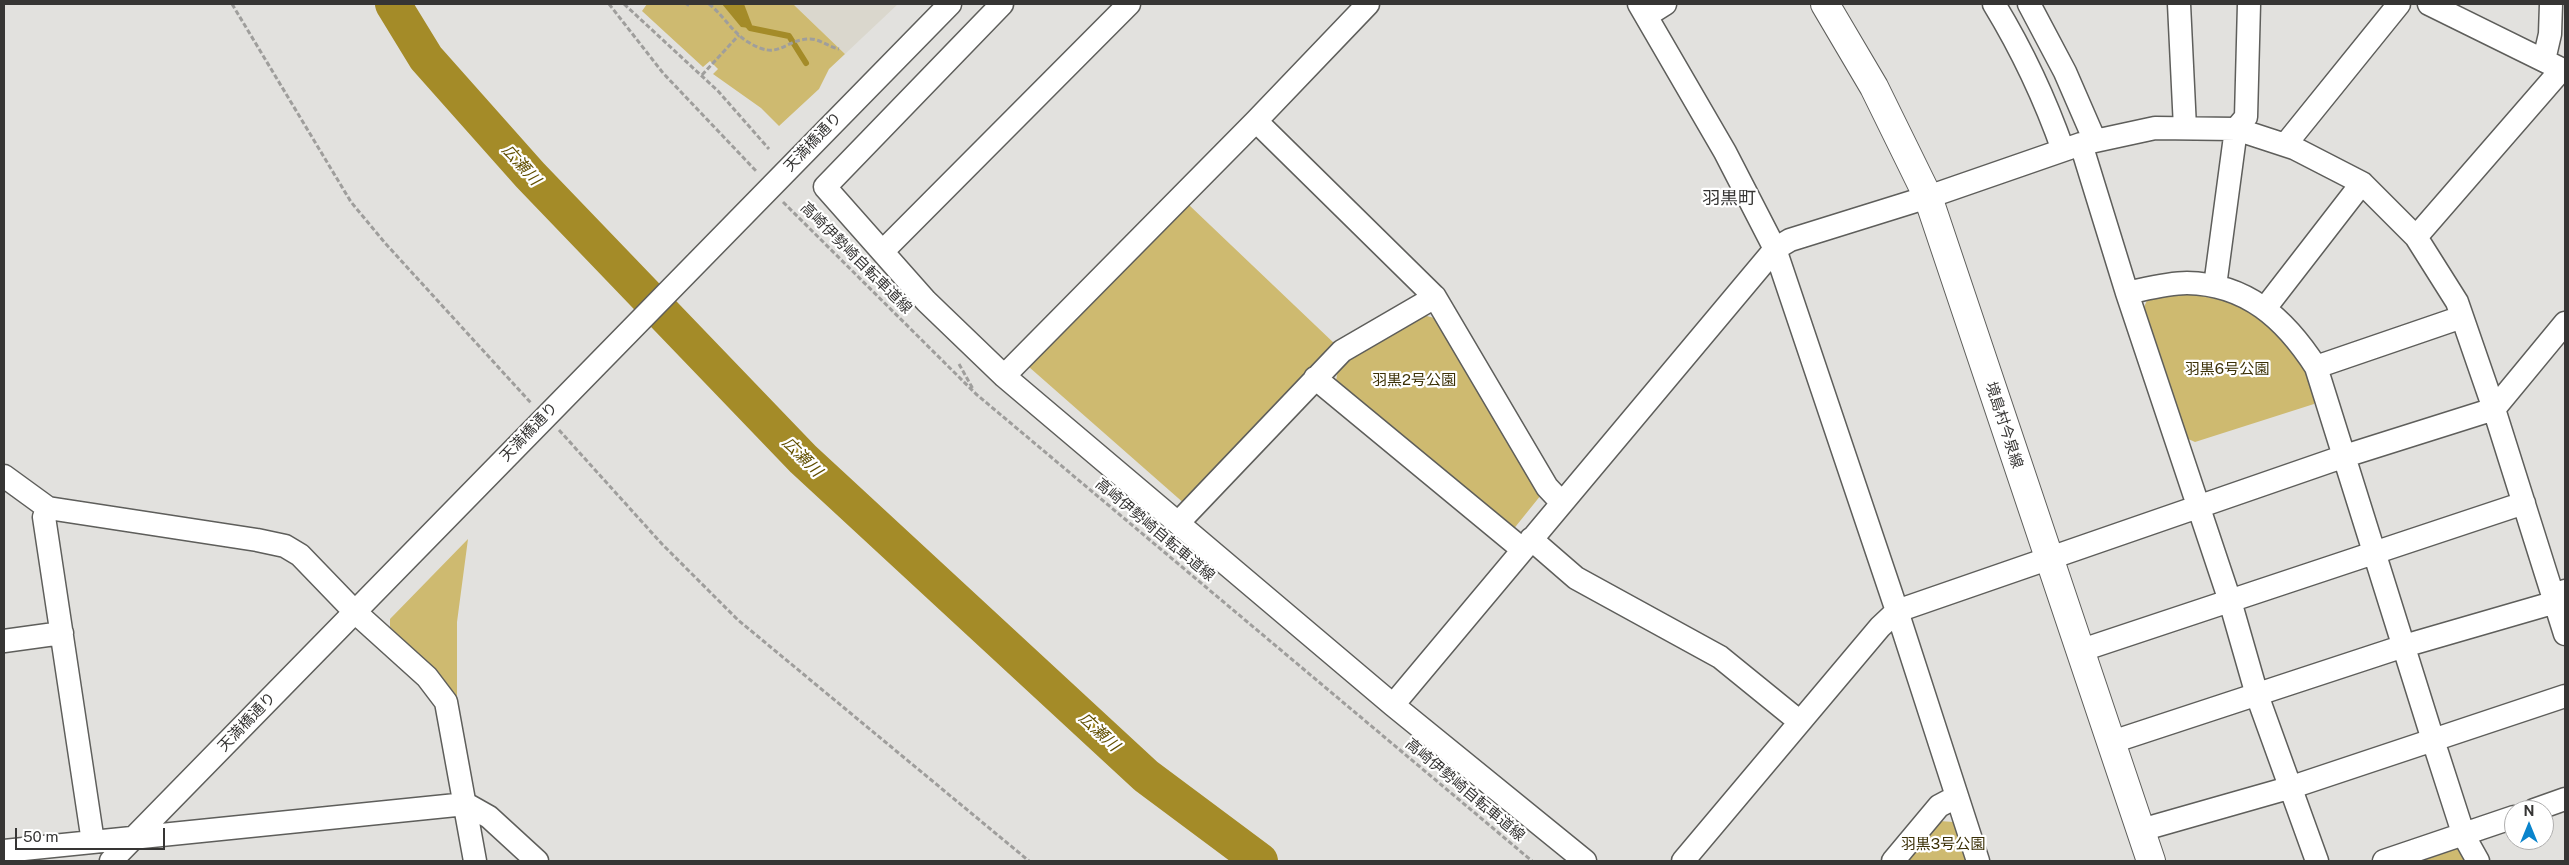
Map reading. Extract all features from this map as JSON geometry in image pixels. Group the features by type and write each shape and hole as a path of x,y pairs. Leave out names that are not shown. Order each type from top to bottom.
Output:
{"main road":[{"name":"境島村今泉線","path":"1825,4 1874,87 1928,197 2048,560 2082,650 2151,861"}],"street":[{"name":"天満橋通り","path":"111,861 355,612 545,412 950,4"},
{"path":"1002,4 825,187 926,301 1004,376 1393,705 1585,861"},
{"path":"883,251 1130,4"},
{"path":"1004,376 1256,122 1368,4"},
{"path":"1665,4 1642,10 1725,152 1775,250 1897,611 1978,861"},
{"path":"1994,4 2011,32 2049,111 2080,145"},
{"path":"2011,32 2022,4"},
{"path":"2029,4 2065,72 2080,145 2127,293 2230,601 2257,695 2292,787 2317,861"},
{"path":"2179,4 2185,128"},
{"path":"2215,286 2236,129 2246,117 2249,4"},
{"path":"2285,145 2399,4"},
{"path":"2428,4 2557,66"},
{"path":"2551,4 2550,34 2557,66"},
{"path":"2026,64 2065,72"},
{"path":"2416,237 2557,66"},
{"path":"1256,122 1435,297 1548,487 1562,503"},
{"path":"1393,705 1775,250 1790,240 1928,197 2080,145 2155,128 2236,129 2285,145 2362,183 2416,237 2457,302 2524,503 2560,596 2565,634"},
{"path":"2266,307 2362,183"},
{"path":"2127,293 2186,283 2215,286 2235,292 2266,307 2290,332 2316,367 2464,836 2478,861"},
{"path":"1178,523 1342,351 1435,297"},
{"path":"2316,367 2462,317"},
{"path":"1683,861 1880,627 1897,611 2345,456 2494,409 2565,323"},
{"path":"1315,378 1527,544 1576,578 1720,657 1800,722"},
{"path":"4,476 48,508 285,546 300,555 355,612 427,677 446,702 475,861"},
{"path":"2082,650 2524,503"},
{"path":"48,508 44,517 94,842"},
{"path":"2112,742 2560,596"},
{"path":"4,642 62,633"},
{"path":"2141,830 2292,787 2565,696"},
{"path":"1893,861 1939,806 1956,796"},
{"path":"4,851 466,804 490,817 537,861"},
{"path":"2384,861 2464,836 2504,821"}],"path":[{"path":"232,4 351,202 385,244 545,412 662,544 738,620 1029,861"},
{"name":"高崎伊勢崎自転車道線","path":"609,4 663,72 766,188 976,394 1532,861"},
{"path":"624,4 702,74 769,149"},
{"path":"709,4 714,6 746,41 768,50 775,51 797,42 812,39 839,48"},
{"path":"702,74 739,34"}],"shaded area":[{"path":"722,4 744,4 752,25 750,28 741,27"},
{"path":"793,4 898,4 845,54"}],"green space":[{"path":"647,4 793,4 845,54 829,69 819,89 779,126 761,108 713,74 718,69 710,61 703,67 642,11"},
{"path":"1189,205 1336,345 1186,505 1029,367"},
{"name":"羽黒6号公園","path":"2176,290 2229,302 2254,313 2268,324 2303,362 2315,399 2314,404 2195,442 2186,438 2144,307 2149,296"},
{"name":"羽黒2号公園","path":"1423,315 1438,319 1541,495 1512,531 1336,381 1339,364"},
{"path":"468,539 457,622 457,708 450,688 442,677 390,627 390,619"},
{"name":"羽黒3号公園","path":"1939,821 1954,822 1968,861 1906,861"},
{"path":"2457,847 2466,853 2469,861 2412,861"}],"waterway":[{"name":"広瀬川","path":"393,4 426,58 530,175 803,459 1146,776 1260,861"},
{"path":"746,23 750,28 789,36 806,63"}],"district":[{"name":"羽黒町","path":"1729,198"}]}
